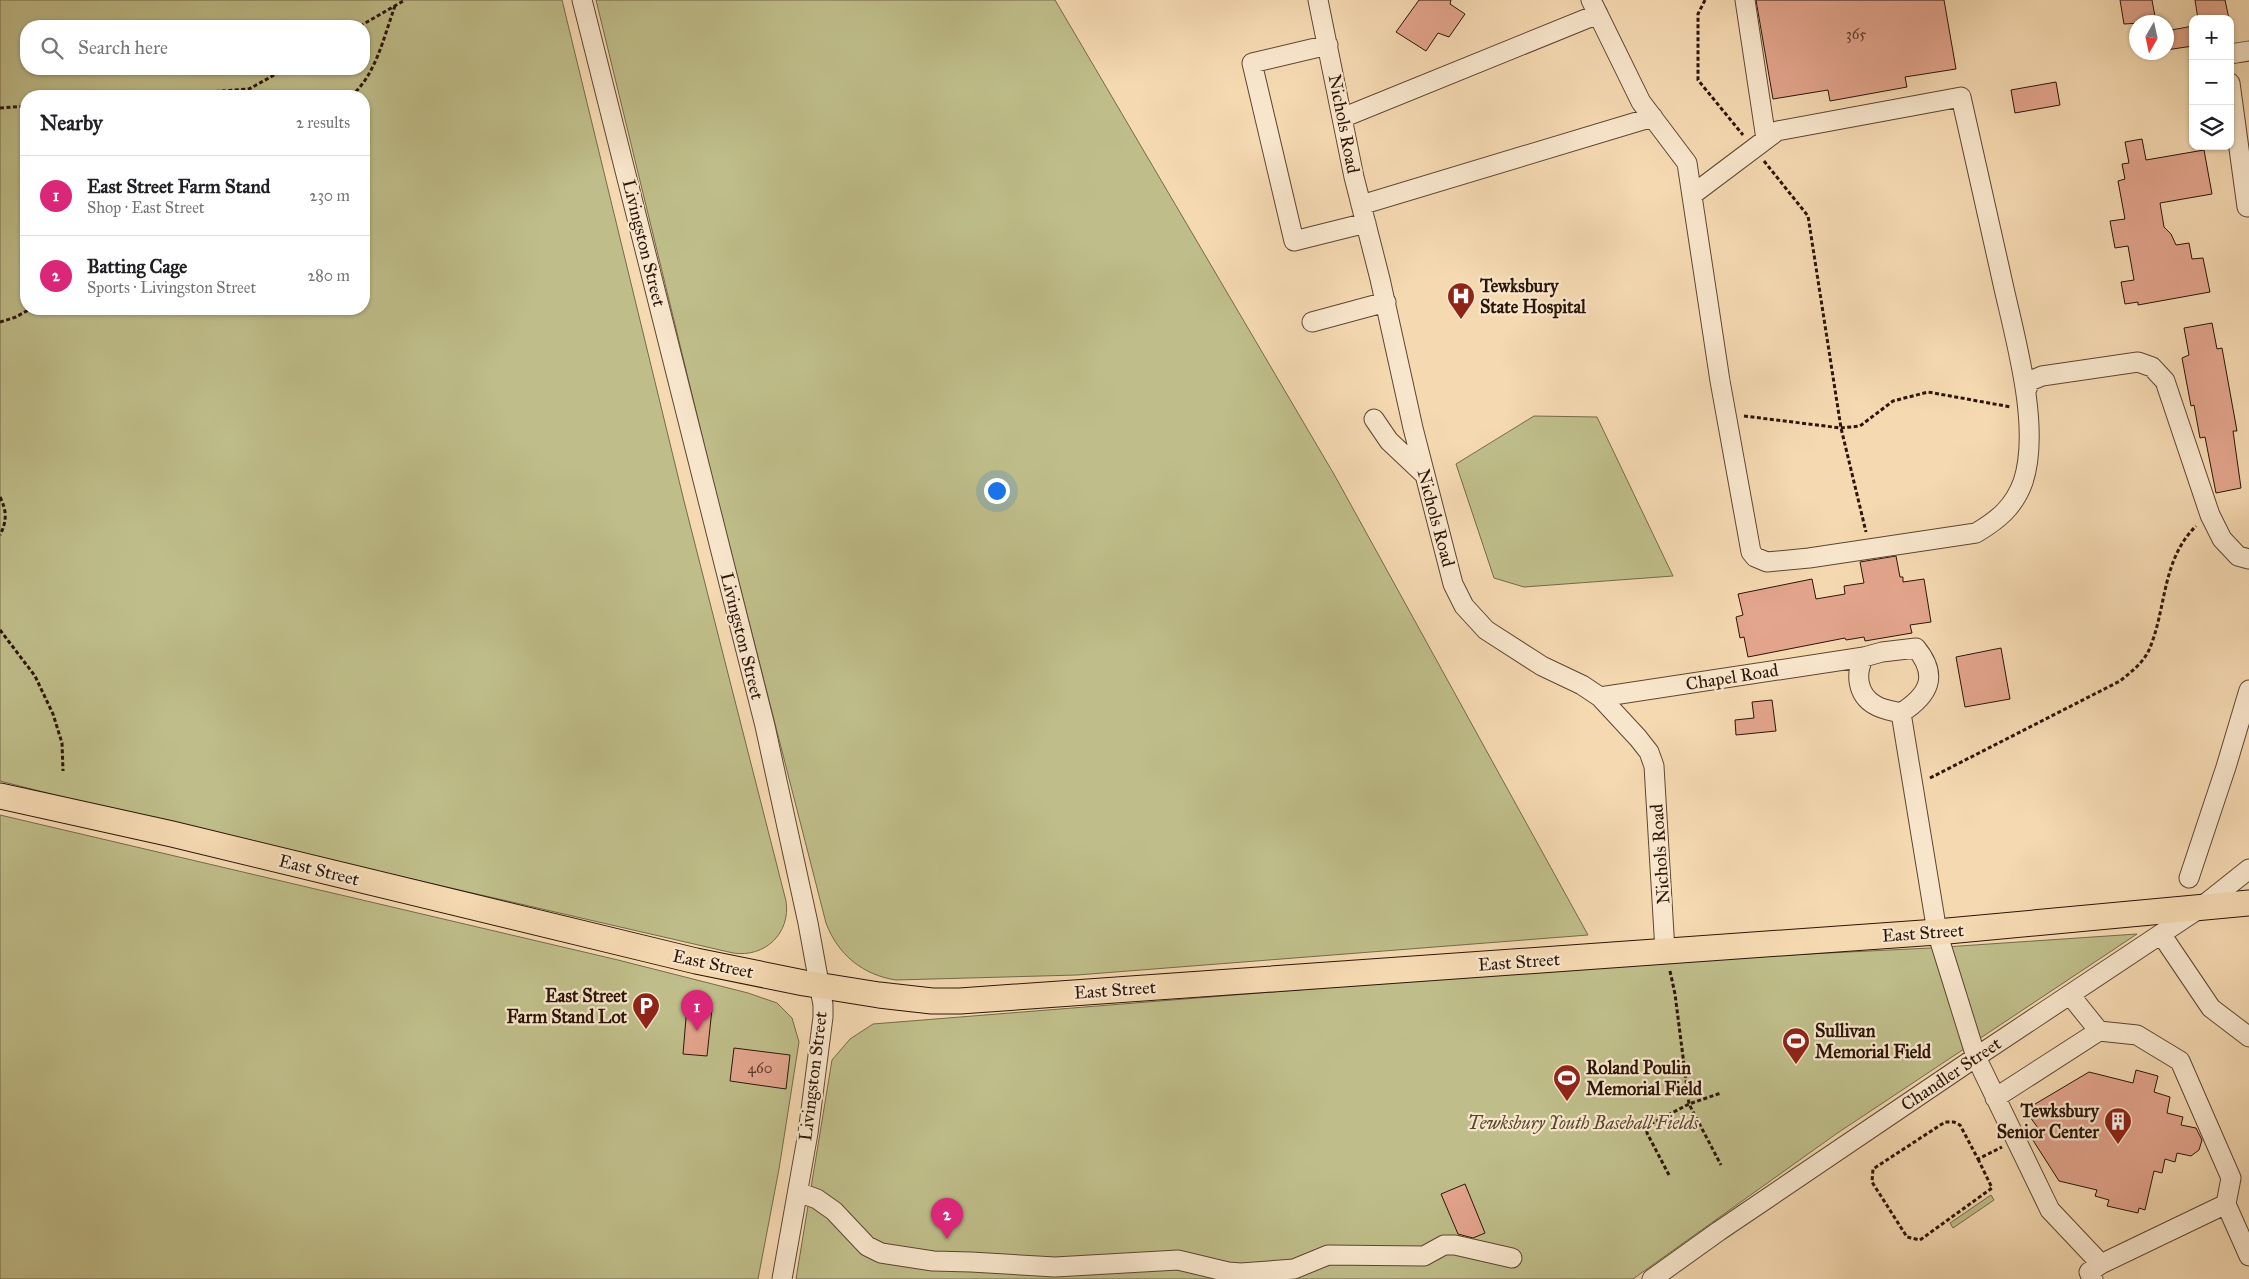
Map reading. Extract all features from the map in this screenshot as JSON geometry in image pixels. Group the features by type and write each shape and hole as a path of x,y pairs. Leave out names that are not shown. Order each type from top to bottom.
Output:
{"main road":[{"name":"East Street","path":"0,796 172,834 696,961 819,986 932,1001 960,1001 1937,932 2249,903"}],"street":[{"name":"Livingston Street","path":"582,0 765,726 806,913 819,986 823,1017 798,1192 782,1279"},
{"name":"Nichols Road","path":"1318,0 1342,118 1386,302 1424,474 1454,584 1464,606 1486,630 1542,666 1582,685 1600,697 1649,752 1654,766 1665,951"},
{"path":"1744,0 1760,144"},
{"path":"1342,118 1595,7 1640,102 1687,163 1726,413 1751,552 1755,557 1767,562 1870,550 1976,533 1998,520 2015,500 2023,480 2028,447 2026,391 1961,97 1777,131 1692,195"},
{"path":"1328,45 1252,63 1294,241 1364,214 1653,117"},
{"path":"2234,53 2249,51"},
{"path":"2233,105 2248,212"},
{"path":"1312,322 1386,302"},
{"path":"2026,391 2030,381 2042,376 2138,362 2152,367 2165,381 2210,515 2222,539 2238,556 2249,559"},
{"path":"1374,419 1389,441 1424,474"},
{"name":"Chapel Road","path":"1600,697 1916,648 1924,659 1930,675 1927,689 1915,704 1901,713"},
{"path":"1864,657 1858,667 1859,684 1864,694 1873,705 1901,713 1937,932 1976,1057 2050,1210 2097,1271 2226,1204"},
{"path":"2189,878 2249,690"},
{"name":"Chandler Street","path":"1652,1279 1719,1231 1976,1057 2200,908 2249,869"},
{"path":"2161,934 2211,1008 2249,1037"},
{"path":"2070,995 2099,1031"},
{"path":"1995,1098 2099,1031 2137,1035 2180,1061 2231,1178 2226,1204 2249,1256"},
{"path":"798,1192 817,1199 834,1211 866,1246 881,1253 933,1262 972,1262 1055,1268 1178,1260 1228,1272 1241,1273 1294,1269 1328,1255 1424,1256 1444,1245 1455,1245 1512,1258"}],"path":[{"path":"370,20 405,0"},
{"path":"1705,0 1698,14 1698,80 1760,144 1808,216 1841,428 1862,508 1870,550"},
{"path":"370,72 395,6"},
{"path":"249,90 275,75"},
{"path":"358,90 369,75"},
{"path":"0,108 20,106"},
{"path":"0,322 20,315"},
{"path":"1726,413 1841,428 1860,426 1893,401 1928,392 2027,410"},
{"path":"0,497 6,512 4,527 0,534"},
{"path":"1914,787 2120,681 2138,666 2148,651 2170,568 2184,541 2210,515"},
{"path":"0,630 35,676 53,714 62,743 63,771"},
{"path":"1665,951 1675,994 1689,1104 1721,1165"},
{"path":"1669,1176 1647,1133 1647,1126 1689,1104 1721,1093"},
{"path":"1945,1122 1954,1122 1960,1125 1978,1159 1992,1188 1920,1240 1907,1238 1872,1182 1873,1169 1945,1122"},
{"path":"1978,1159 2008,1144 2016,1143"}],"green space":[{"path":"0,0 562,0 684,501 786,901 786,913 780,933 765,947 745,954 733,953 134,815 0,781"},
{"path":"596,0 1055,0 1335,476 1588,935 1077,975 896,980 873,973 853,962 837,945 826,923 716,493"},
{"path":"1534,416 1597,417 1673,576 1524,587 1494,578 1456,464"},
{"path":"0,815 618,960 748,993 777,1003 792,1018 799,1042 779,1169 758,1279 0,1279"},
{"name":"Tewksbury Youth Baseball Fields","path":"2137,934 1836,1134 1633,1279 796,1279 832,1060 850,1039 873,1024 1646,962 1930,948"},
{"path":"1991,1195 1994,1200 1953,1228 1950,1223"}],"building":[{"path":"1419,0 1451,0 1450,4 1465,14 1449,37 1438,33 1426,51 1396,32"},
{"path":"1756,0 1944,0 1956,69 1905,77 1907,87 1830,101 1828,90 1773,99"},
{"path":"2120,0 2152,0 2155,15 2129,15 2129,24 2124,24"},
{"path":"2195,0 2225,0 2228,15 2197,15"},
{"path":"2189,27 2189,47 2174,49 2174,30"},
{"path":"2056,82 2060,105 2015,113 2011,90"},
{"path":"2142,139 2146,160 2204,150 2212,194 2160,203 2164,227 2171,234 2176,245 2189,243 2192,259 2203,258 2210,292 2138,305 2138,302 2125,304 2121,282 2134,280 2128,246 2115,248 2110,221 2125,219 2118,181 2125,179 2122,164 2129,163 2125,142"},
{"path":"2212,323 2217,349 2222,348 2237,431 2233,431 2241,488 2216,493 2205,437 2200,438 2194,405 2191,406 2182,358 2189,355 2184,328"},
{"path":"1896,556 1900,577 1903,577 1903,582 1924,579 1931,622 1910,625 1912,633 1865,641 1864,637 1846,640 1845,638 1748,657 1744,637 1740,638 1736,617 1743,615 1738,594 1812,579 1816,599 1845,594 1844,586 1864,583 1860,562"},
{"path":"2001,648 2010,699 1965,707 1956,657"},
{"path":"1772,700 1776,731 1736,735 1735,720 1754,718 1752,702"},
{"path":"687,1006 712,1009 707,1056 683,1054"},
{"path":"734,1048 790,1055 786,1089 730,1081"},
{"name":"Tewksbury Senior Center","path":"2136,1070 2158,1076 2154,1092 2170,1097 2167,1113 2183,1117 2181,1125 2196,1128 2202,1140 2199,1150 2191,1156 2177,1153 2175,1162 2165,1159 2162,1173 2154,1171 2145,1210 2139,1208 2138,1213 2107,1206 2109,1200 2095,1196 2097,1190 2059,1181 2029,1134 2038,1128 2025,1110 2089,1072 2133,1083"},
{"path":"1465,1184 1485,1233 1473,1238 1458,1234 1441,1194"}],"place":[{"name":"Tewksbury State Hospital","path":"1461,320"},
{"name":"East Street Farm Stand Lot","path":"646,1030"},
{"name":"East Street Farm Stand","path":"697,1031"},
{"name":"Sullivan Memorial Field","path":"1796,1065"},
{"name":"Roland Poulin Memorial Field","path":"1567,1102"},
{"name":"Tewksbury Senior Center","path":"2118,1145"},
{"name":"Batting Cage","path":"947,1239"}]}
